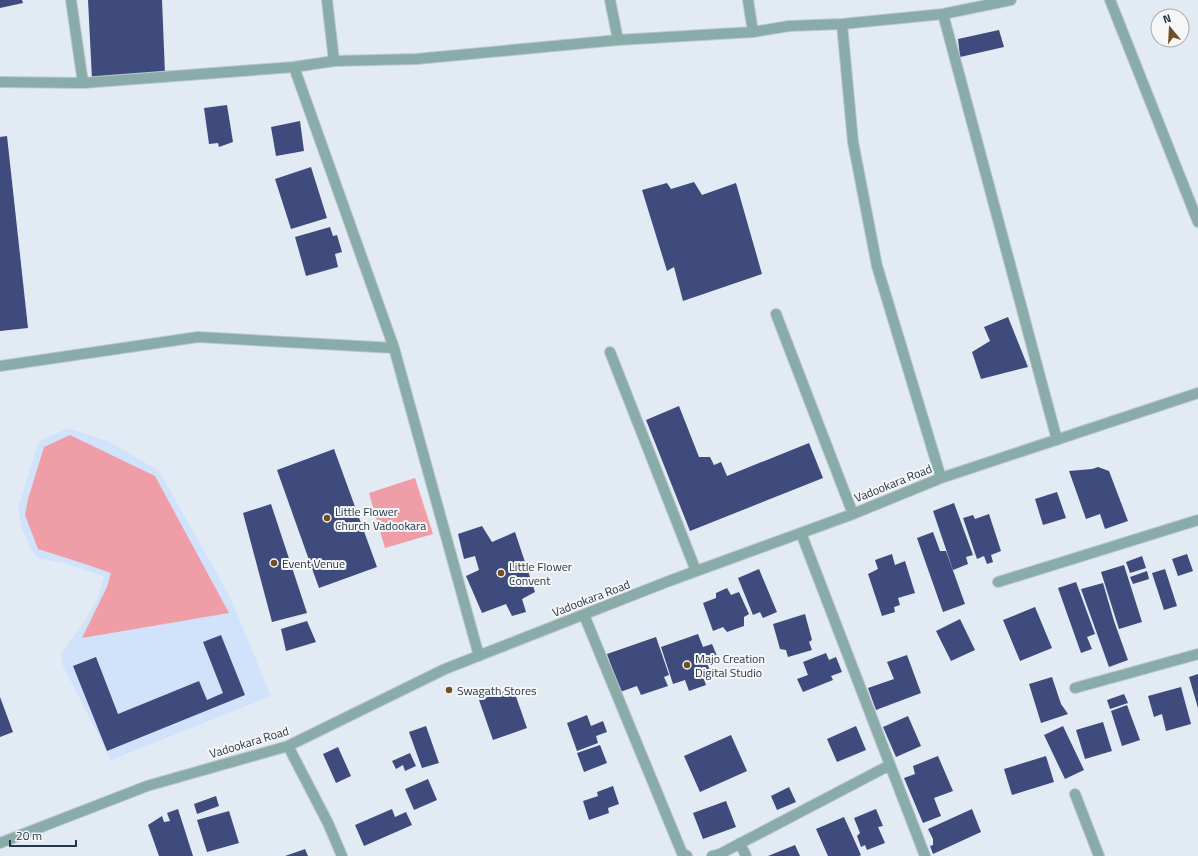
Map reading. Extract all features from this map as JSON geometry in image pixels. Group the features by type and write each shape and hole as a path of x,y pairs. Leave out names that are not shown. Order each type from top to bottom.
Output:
{"street":[{"path":"71,0 83,82"},
{"path":"327,0 334,61"},
{"path":"610,0 618,40"},
{"path":"748,0 753,32"},
{"path":"961,0 964,10"},
{"path":"0,82 83,82 294,67 334,61 416,59 618,40 753,32 788,26 842,24 943,14 1011,0"},
{"path":"1110,0 1198,222"},
{"path":"943,14 1057,440"},
{"path":"842,24 853,142 877,266 941,478"},
{"path":"294,67 394,348 479,656"},
{"path":"776,314 853,514"},
{"path":"0,366 198,337 394,348"},
{"path":"610,352 696,571"},
{"name":"Vadookara Road","path":"0,843 147,786 288,746 444,669 696,571 853,514 941,478 1198,393"},
{"path":"998,582 1198,520"},
{"path":"801,533 925,856"},
{"path":"584,615 682,853 687,856"},
{"path":"1075,688 1198,654"},
{"path":"288,746 328,823 342,856"},
{"path":"712,856 720,854 890,765"},
{"path":"1075,794 1099,856"},
{"path":"740,843 746,856"}],"shaded area":[{"path":"68,428 110,442 159,471 229,595 271,696 111,760 62,664 61,653 81,627 97,600 104,576 63,563 39,558 32,551 22,529 18,508 39,441"},
{"path":"70,435 155,476 229,613 82,638 107,587 111,573 38,549 25,515 28,499 44,447"},
{"path":"415,478 433,534 385,548 369,493"}],"building":[{"path":"0,0 22,0 23,3 0,8"},
{"path":"88,0 162,0 165,74 92,79"},
{"path":"999,30 1004,47 960,57 958,39"},
{"path":"227,105 233,142 219,147 218,143 209,144 204,108"},
{"path":"300,121 304,151 276,156 271,127"},
{"path":"7,136 28,328 0,331 0,137"},
{"path":"311,167 327,218 291,229 275,179"},
{"path":"694,182 702,195 736,183 762,274 683,301 674,267 667,271 642,190 667,183 671,189"},
{"path":"330,227 333,236 337,235 342,252 335,254 338,267 306,276 295,237"},
{"path":"1008,317 1028,367 981,379 972,352 990,341 984,327"},
{"path":"679,406 699,457 710,457 714,465 721,462 727,476 809,443 823,478 690,531 646,420"},
{"name":"Little Flower Church Vadookara","path":"334,449 377,567 319,588 277,470"},
{"path":"1098,467 1109,471 1128,521 1105,529 1100,514 1086,519 1069,471"},
{"path":"1057,492 1066,518 1043,525 1035,499"},
{"path":"954,503 973,555 966,557 968,564 953,570 933,511"},
{"name":"Event Venue","path":"271,504 307,613 272,622 243,513"},
{"path":"989,514 1001,551 991,555 993,562 987,564 984,556 977,559 963,518 973,515 975,519"},
{"name":"Little Flower Convent","path":"482,526 492,542 515,532 535,592 522,599 526,612 512,616 506,604 482,613 466,576 479,570 475,556 464,559 458,534"},
{"path":"933,532 940,551 946,551 965,604 943,612 917,538"},
{"path":"892,554 895,565 905,561 915,593 898,598 900,605 894,607 895,612 882,616 868,574 878,569 875,560"},
{"path":"1187,554 1193,571 1178,576 1172,559"},
{"path":"1142,556 1146,568 1130,573 1126,562"},
{"path":"1124,565 1142,622 1119,629 1101,572"},
{"path":"759,569 777,612 763,618 760,612 753,615 738,578"},
{"path":"1165,569 1177,606 1164,610 1152,573"},
{"path":"1147,571 1149,579 1133,584 1130,577"},
{"path":"1076,582 1095,634 1087,637 1092,649 1081,653 1058,588"},
{"path":"1103,583 1114,621 1128,660 1109,667 1081,589"},
{"path":"727,588 731,595 739,592 749,614 744,617 744,626 727,632 723,627 713,631 703,603 716,598 716,593"},
{"path":"1035,607 1052,648 1020,661 1003,620"},
{"path":"805,614 812,640 809,642 812,650 788,657 786,650 780,649 773,624"},
{"path":"960,619 975,650 951,661 936,631"},
{"path":"307,621 316,642 286,651 281,629"},
{"name":"Majo Creation Digital Studio","path":"698,634 703,647 712,644 717,656 706,659 710,671 702,674 706,685 689,691 685,680 673,684 661,647"},
{"path":"221,635 245,695 107,751 73,666 96,657 118,714 199,681 207,700 223,693 203,642"},
{"path":"656,637 669,675 664,677 668,686 641,695 637,686 620,692 607,654"},
{"path":"826,653 829,660 836,657 842,672 831,676 833,680 803,692 797,679 808,675 803,662"},
{"path":"907,655 921,693 876,710 868,688 894,679 887,662"},
{"path":"1198,674 1198,708 1189,677"},
{"path":"1052,677 1061,704 1068,714 1041,723 1029,684"},
{"path":"1181,687 1191,724 1166,731 1162,714 1154,717 1148,696"},
{"path":"513,688 527,728 493,740 479,700"},
{"path":"1124,694 1128,703 1110,709 1107,700"},
{"path":"0,697 13,732 0,737"},
{"path":"1127,705 1140,740 1122,746 1111,711"},
{"path":"587,715 591,726 603,721 607,732 596,736 598,743 577,751 567,723"},
{"path":"908,716 921,746 896,757 883,727"},
{"path":"1103,722 1112,751 1085,759 1076,730"},
{"path":"426,726 439,763 422,768 409,732"},
{"path":"856,726 866,750 837,762 827,739"},
{"path":"1063,726 1084,770 1065,779 1044,735"},
{"path":"731,735 747,771 700,792 684,756"},
{"path":"600,745 607,763 584,772 577,753"},
{"path":"338,747 351,776 336,783 323,754"},
{"path":"410,753 416,766 405,771 403,765 396,769 392,761"},
{"path":"938,756 953,791 934,798 941,816 923,823 904,778 915,774 913,766"},
{"path":"1046,756 1054,782 1012,795 1004,769"},
{"path":"428,779 437,800 414,810 405,789"},
{"path":"613,786 619,804 608,808 609,813 589,820 583,801 598,796 597,792"},
{"path":"789,787 796,802 777,810 771,796"},
{"path":"216,796 219,806 197,814 194,804"},
{"path":"726,801 736,827 703,839 693,813"},
{"path":"178,809 193,856 159,856 148,825 162,816 164,822 170,821 167,813"},
{"path":"392,809 395,817 406,812 412,825 364,846 355,825"},
{"path":"876,809 883,826 878,827 885,843 867,850 865,845 861,847 857,836 860,833 854,818"},
{"path":"972,809 981,832 933,854 930,846 933,845 933,839 928,829"},
{"path":"229,811 239,843 207,852 197,820"},
{"path":"844,817 861,855 828,856 816,829"},
{"path":"795,845 800,856 768,856"},
{"path":"305,849 308,856 285,856"}],"place":[{"name":"Little Flower Church Vadookara","path":"327,518"},
{"name":"Event Venue","path":"274,563"},
{"name":"Little Flower Convent","path":"501,573"},
{"name":"Majo Creation Digital Studio","path":"687,665"},
{"name":"Swagath Stores","path":"449,690"}]}
